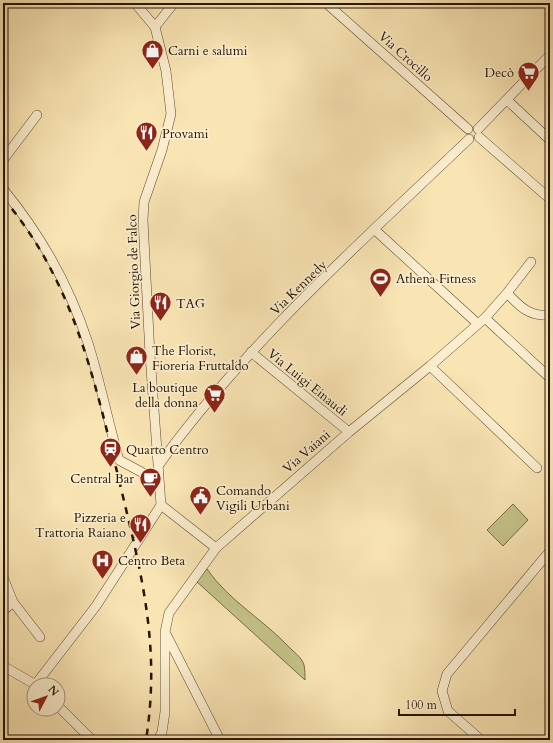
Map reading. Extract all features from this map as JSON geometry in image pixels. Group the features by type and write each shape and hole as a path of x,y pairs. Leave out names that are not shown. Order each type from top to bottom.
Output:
{"street":[{"name":"Via Giorgio de Falco","path":"135,3 155,27 166,71 171,114 162,150 144,202 143,220 158,481 161,505"},
{"path":"155,27 174,3"},
{"name":"Via Crocillo","path":"326,3 468,134"},
{"path":"479,133 506,100 550,55"},
{"path":"506,100 550,140"},
{"path":"3,160 37,115"},
{"path":"468,134 472,127 550,199"},
{"name":"Via Kennedy","path":"158,466 188,423 251,352 375,230 468,134"},
{"path":"3,189 28,222 46,250 73,304 96,369 119,460 158,481"},
{"path":"375,230 550,378"},
{"name":"Via Vaiani","path":"158,740 162,732 165,712 165,632 169,613 174,604 216,548 348,432 430,366 482,321 507,293 531,262"},
{"path":"507,293 526,311 536,315 550,315"},
{"name":"Via Luigi Einaudi","path":"251,352 348,432"},
{"path":"430,366 537,468"},
{"path":"42,677 96,606 161,505 216,548"},
{"path":"481,740 448,711 442,691 448,674 550,551"},
{"path":"3,577 12,602 40,637"},
{"path":"3,611 12,602"},
{"path":"165,632 220,740"},
{"path":"3,666 26,679"},
{"path":"66,714 92,740"}],"shaded area":[{"path":"513,504 528,520 503,546 487,530"},
{"path":"207,569 236,601 269,628 300,658 304,665 305,680 196,581"}],"railway":[{"path":"3,198 27,229 47,262 64,296 78,332 100,404 135,546 146,609 150,640 151,672 150,705 146,740"}],"place":[{"name":"Carni e salumi","path":"153,70"},
{"name":"Decò","path":"529,92"},
{"name":"Provami","path":"147,152"},
{"name":"Athena Fitness","path":"381,298"},
{"name":"TAG","path":"160,322"},
{"name":"The Florist, Fioreria Fruttaldo","path":"137,376"},
{"name":"La boutique della donna","path":"214,414"},
{"name":"Quarto Centro","path":"110,468"},
{"name":"Central Bar","path":"150,498"},
{"name":"Comando Vigili Urbani","path":"201,516"},
{"name":"Pizzeria e Trattoria Raiano","path":"141,544"},
{"name":"Centro Beta","path":"102,580"}]}
